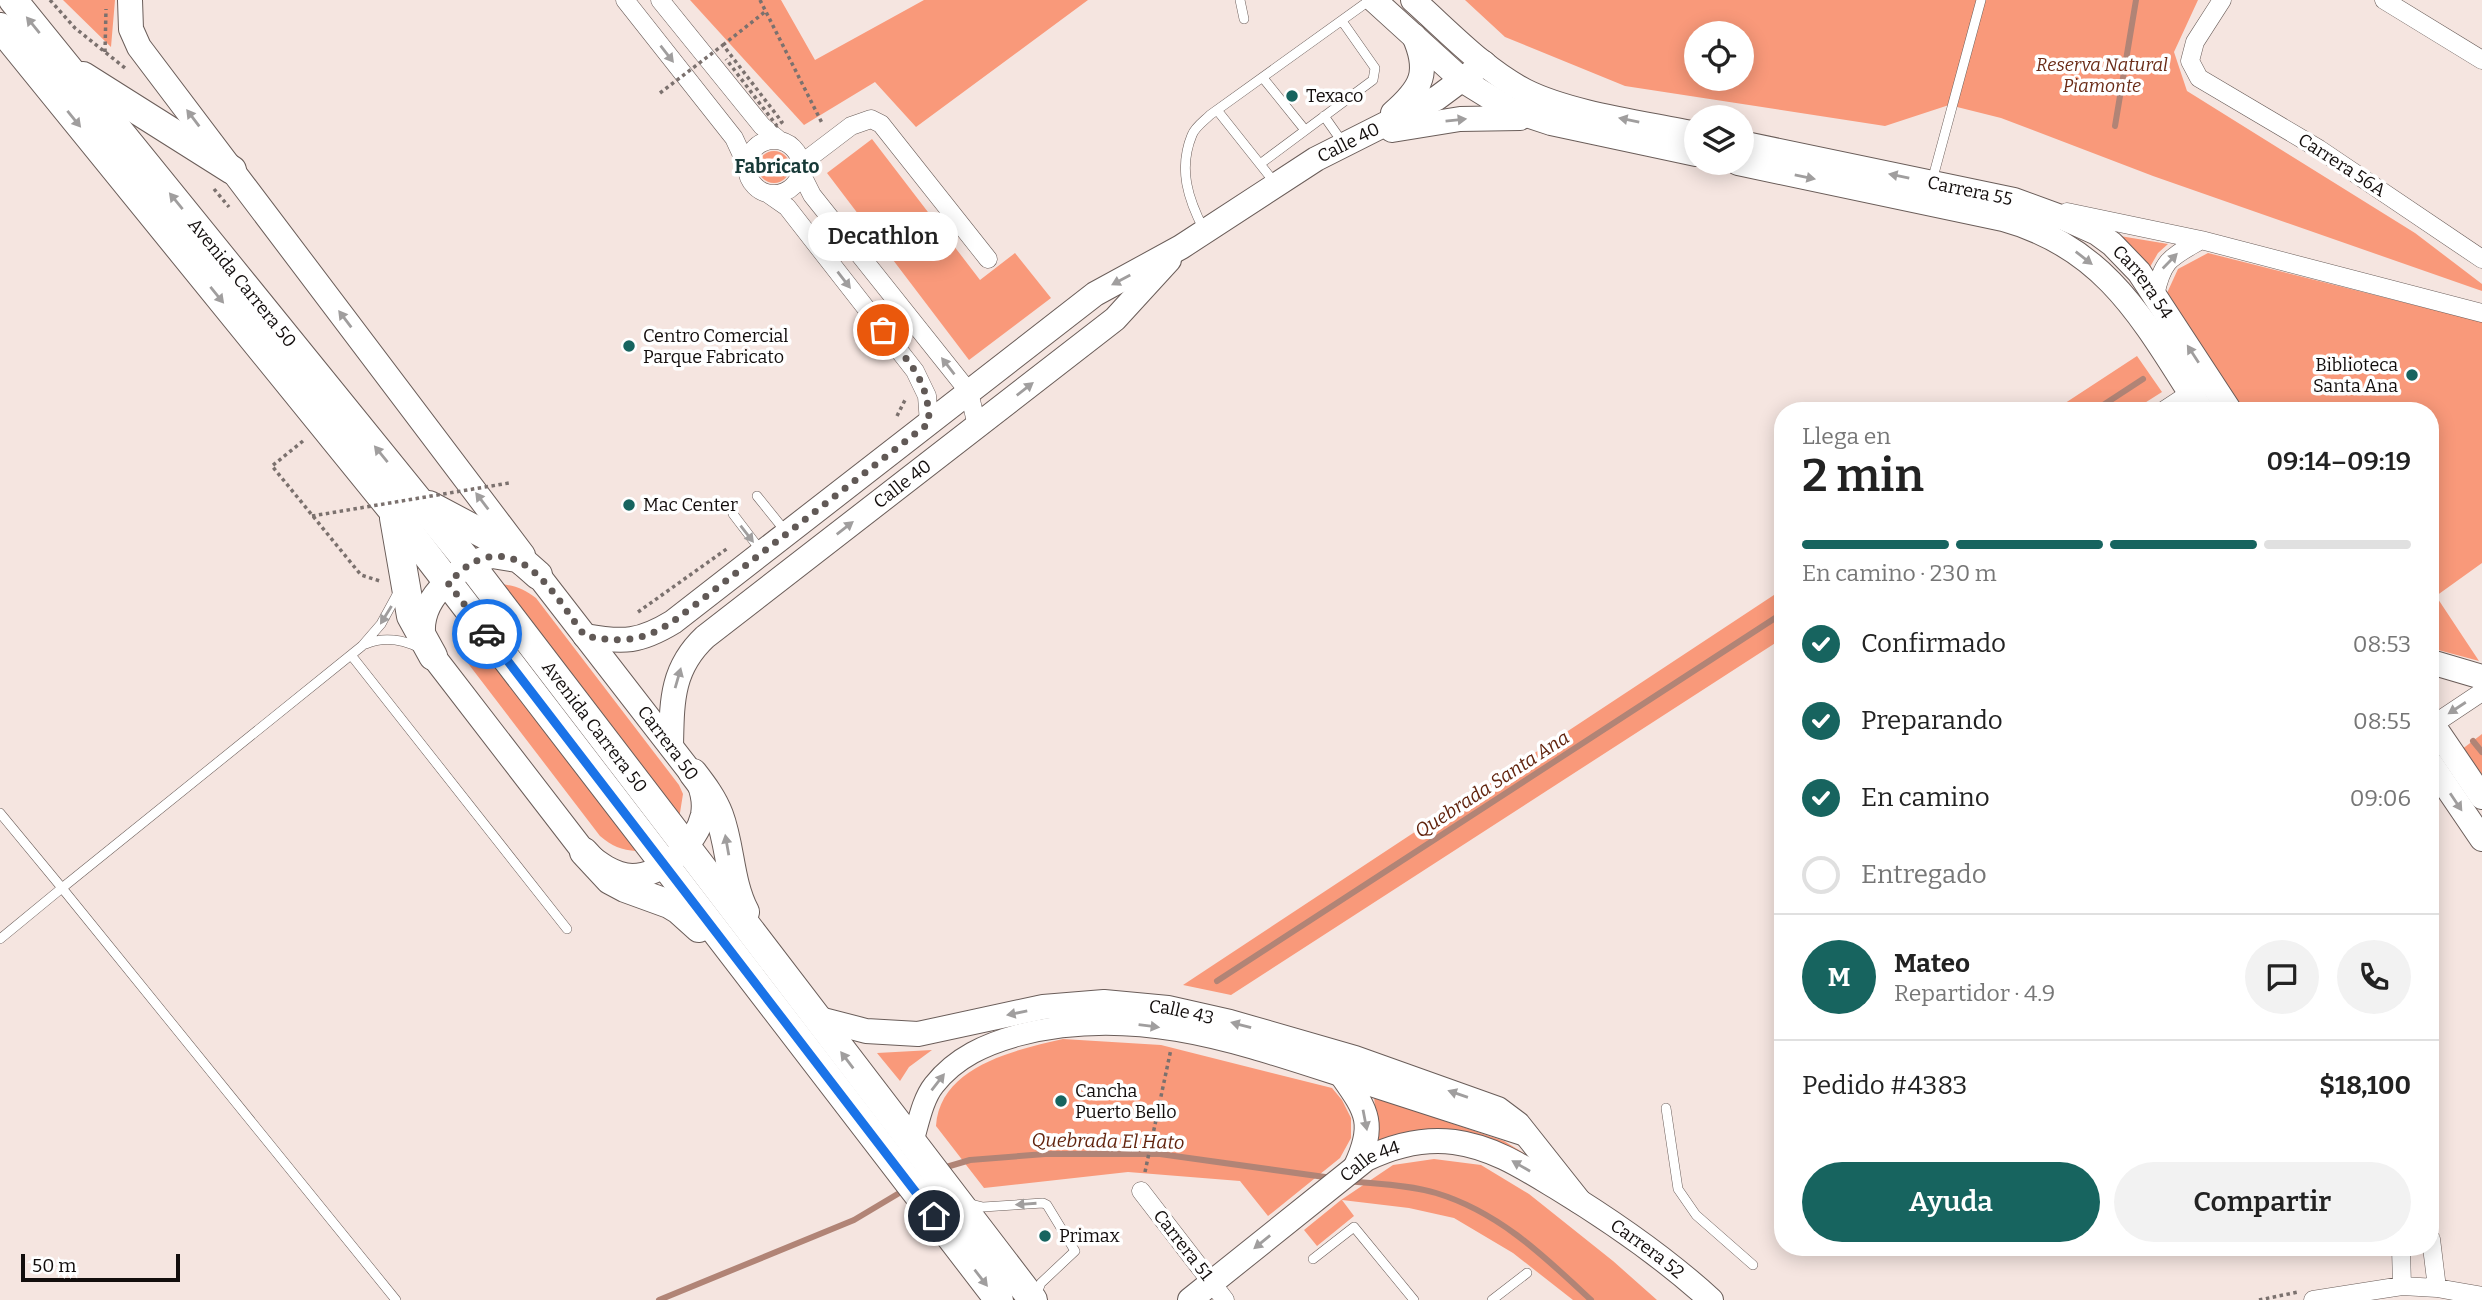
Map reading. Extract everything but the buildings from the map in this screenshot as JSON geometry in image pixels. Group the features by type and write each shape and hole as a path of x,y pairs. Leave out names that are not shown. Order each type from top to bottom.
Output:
{"main road":[{"name":"Avenida Carrera 50","path":"13,0 404,504 448,583 674,855 909,1155"},
{"path":"130,0 131,29 139,47 538,575"},
{"path":"1372,0 1462,80 1488,98 1532,118 1684,151"},
{"path":"1413,0 1484,63 1525,91 1565,106 1684,131"},
{"name":"Avenida Carrera 50","path":"0,27 404,504 470,565 674,855"},
{"path":"1354,140 1397,110 1418,87 1423,61 1413,36"},
{"name":"Calle 40","path":"585,636 625,640 651,635 673,621 1095,294 1181,247 1276,185 1354,140 1437,98 1484,63"},
{"path":"66,65 232,170"},
{"path":"1354,140 1460,119 1532,118"},
{"name":"Carrera 55","path":"1754,146 2014,200"},
{"name":"Carrera 55","path":"1754,166 2025,225"},
{"name":"Carrera 54","path":"2014,200 2097,233 2125,256 2155,295 2201,395"},
{"name":"Carrera 54","path":"2025,225 2063,243 2105,275 2201,395"},
{"name":"Calle 40","path":"671,746 672,704 676,683 690,651 1115,319 1181,247"},
{"path":"433,656 414,625 393,581 404,504 503,545 538,575"},
{"name":"Carrera 50","path":"492,556 507,557 517,560 538,575 692,773 703,793 703,813 697,831 674,855 648,873 632,876 602,867 584,852 433,656 423,635 423,619 435,596 470,565 492,556"},
{"path":"2439,664 2482,677"},
{"path":"2439,735 2482,797"},
{"path":"692,773 719,814 757,963"},
{"path":"2439,776 2482,839"},
{"path":"584,852 610,880 679,910 757,963"},
{"name":"Avenida Carrera 50","path":"757,963 816,1018 945,1208 999,1300"},
{"name":"Calle 43","path":"816,1018 866,1031 918,1034 1043,1007 1104,1002 1168,1008 1279,1034 1488,1105 1506,1114 1579,1201"},
{"path":"1343,1077 1367,1115 1367,1140 1356,1166"},
{"name":"Calle 44","path":"1190,1300 1218,1291 1315,1199 1356,1166 1375,1155 1410,1144 1454,1142 1502,1156 1579,1201"},
{"name":"Carrera 52","path":"1579,1201 1644,1246 1711,1300"},
{"name":"Avenida Carrera 50","path":"945,1208 1034,1300"}],"street":[{"path":"625,0 734,138 752,183 787,207 915,371 927,396 929,423"},
{"path":"660,0 762,126 794,149 812,195 969,392 977,426"},
{"name":"Carrera 56A","path":"2222,0 2195,42 2190,61 2199,78 2319,149 2482,259"},
{"path":"2384,0 2482,60"},
{"path":"767,193 776,194 792,188 801,168 831,142 861,121 871,120 881,124 988,259"},
{"path":"747,166 754,149 770,140 779,140"},
{"name":"Carrera 55","path":"2014,200 2201,240 2482,313"},
{"path":"2155,295 2160,272 2166,262 2201,240"},
{"path":"2184,402 2201,395"},
{"path":"2439,719 2482,692"},
{"name":"Calle 43","path":"909,1155 932,1088 955,1064 983,1046 1000,1040 1091,1023 1119,1023 1175,1030 1234,1043 1527,1136"},
{"name":"Carrera 51","path":"1142,1183 1218,1291"},
{"path":"2401,1256 2402,1286"},
{"path":"2433,1256 2437,1288"},
{"path":"2312,1300 2402,1286 2437,1288 2482,1296"}],"lane":[{"path":"1240,0 1244,19"},
{"path":"1205,231 1190,202 1186,187 1186,161 1192,133 1217,110 1372,0"},
{"path":"1931,183 1981,0"},
{"path":"1260,164 1373,80 1375,68 1342,21"},
{"path":"1263,78 1305,130"},
{"path":"1217,110 1276,185"},
{"path":"1324,116 1354,140"},
{"path":"757,496 787,533"},
{"path":"733,514 762,552"},
{"path":"0,939 362,646 391,609 393,581"},
{"path":"362,646 372,642 398,640 419,647 433,656"},
{"path":"351,655 567,929"},
{"path":"0,813 396,1300"},
{"path":"1666,1108 1678,1189 1696,1215 1753,1265"},
{"path":"945,1208 1043,1203 1047,1205 1075,1251 1041,1283 1034,1300"},
{"path":"1313,1259 1354,1227 1414,1300"},
{"path":"1492,1300 1527,1273"}],"path":[{"path":"50,0 65,19 126,69"},
{"path":"105,52 107,0"},
{"path":"760,0 831,142"},
{"path":"660,93 766,11"},
{"path":"723,45 782,122 778,126 726,59"},
{"path":"303,440 272,466 361,575 393,581"},
{"path":"312,516 509,483"},
{"path":"1142,1183 1173,1041"}],"green space":[{"path":"63,0 115,0 111,47"},
{"path":"690,0 781,0 815,60 924,0 1088,0 916,127 875,82 804,125"},
{"name":"Reserva Natural Piamonte","path":"1465,0 2198,0 2174,52 2187,91 2415,233 2482,284 2482,291 2153,176 2001,118 1949,105 1885,126 1625,86 1505,37"},
{"path":"872,139 980,280 1015,253 1051,298 969,360 827,173"},
{"path":"774,151 785,156 790,167 785,178 774,183 763,178 758,167 763,156"},
{"path":"2120,236 2168,244 2158,253 2150,267"},
{"path":"2208,253 2482,322 2482,563 2439,594 2439,402 2236,402 2167,293 2178,269"},
{"path":"2137,356 2162,392 2146,402 2067,402"},
{"path":"499,584 519,588 536,598 679,785 683,794 679,819"},
{"path":"1774,595 1774,644 1231,995 1183,985"},
{"path":"2439,601 2479,661 2439,650"},
{"path":"458,616 637,851 617,847 600,836 457,649 454,632"},
{"path":"2482,734 2482,782 2461,750"},
{"path":"1063,1039 1161,1045 1332,1088 1351,1118 1351,1138 1340,1158 1268,1216 1240,1181 1128,1172 984,1188 936,1126 941,1105 951,1089 965,1075 983,1064 1023,1049"},
{"path":"932,1050 909,1067 900,1081 877,1053"},
{"path":"1374,1097 1504,1141 1530,1157 1368,1150 1376,1117"},
{"path":"1434,1159 1481,1165 1529,1194 1657,1300 1573,1300 1513,1253 1454,1218 1409,1208 1342,1200 1354,1216 1317,1246 1304,1230 1341,1200 1393,1165"}],"waterway":[{"name":"Quebrada Santa Ana","path":"2115,126 2136,0"},
{"name":"Quebrada Santa Ana","path":"2108,402 2143,379"},
{"name":"Quebrada Santa Ana","path":"1217,981 1774,619"},
{"path":"2473,741 2482,752"},
{"name":"Quebrada El Hato","path":"943,1168 970,1160 1045,1154 1160,1154 1332,1178"},
{"name":"Quebrada El Hato","path":"1349,1181 1404,1186 1459,1201 1520,1237 1591,1300"},
{"name":"Quebrada El Hato","path":"659,1300 854,1220 906,1189"}],"way so far":[{"path":"487,634 448,583 478,560 492,556 517,560 538,575 585,636 604,640 637,639 651,635 691,608 929,423 923,383 883,330"}],"place":[{"name":"Texaco","path":"1292,96"},
{"name":"Decathlon","path":"883,330"},
{"name":"Centro Comercial Parque Fabricato","path":"629,346"},
{"name":"Biblioteca Santa Ana","path":"2412,375"},
{"name":"Mac Center","path":"629,505"},
{"name":"Cancha Puerto Bello","path":"1061,1101"},
{"name":"Primax","path":"1045,1236"}],"district":[{"name":"Fabricato","path":"777,166"}],"route":[{"path":"487,634 934,1216"}]}
